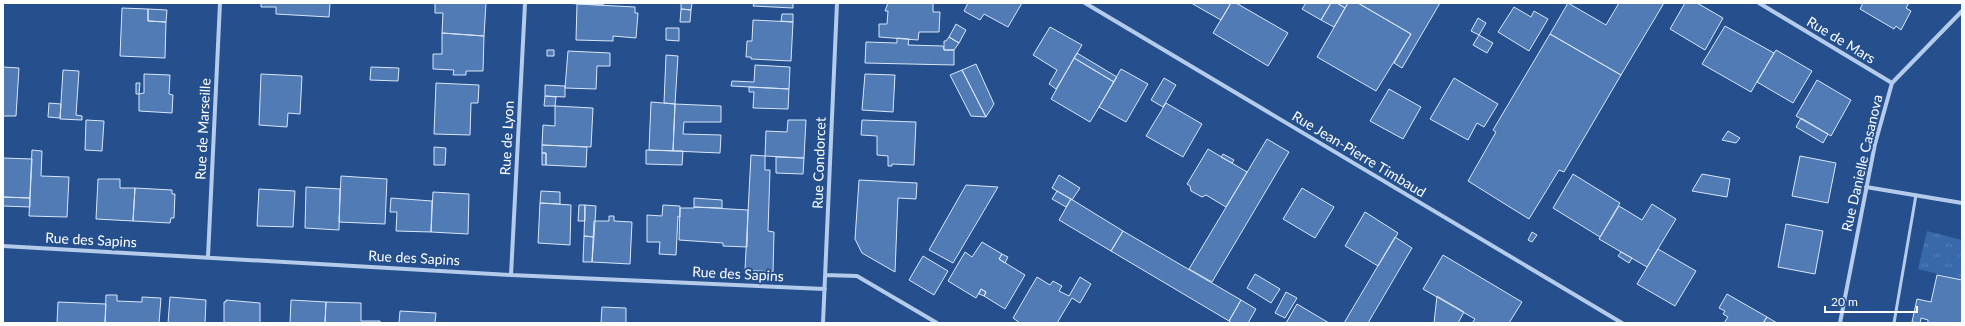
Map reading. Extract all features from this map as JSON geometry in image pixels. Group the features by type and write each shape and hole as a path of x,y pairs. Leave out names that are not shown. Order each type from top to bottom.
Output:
{"street":[{"name":"Rue de Marseille","path":"208,257 220,3"},
{"name":"Rue de Lyon","path":"511,275 525,3"},
{"name":"Rue Condorcet","path":"823,323 837,3"},
{"name":"Rue Jean-Pierre Timbaud","path":"1085,3 1622,323"},
{"name":"Rue de Mars","path":"1759,3 1892,83"},
{"name":"Rue Danielle Casanova","path":"1840,323 1875,144 1892,83 1962,11"},
{"path":"1866,187 1962,203"},
{"name":"Rue des Sapins","path":"3,246 511,275 825,289"},
{"path":"825,275 857,276 937,323"}],"lane":[{"path":"1894,323 1916,196"}],"green space":[{"path":"1927,231 1962,240 1962,280 1918,269"}],"building":[{"path":"261,3 330,3 329,17 276,14 276,7 261,7"},
{"path":"435,3 486,3 484,36 442,33 443,13 435,13"},
{"path":"561,3 603,3 603,5"},
{"path":"681,3 692,3 691,10 681,9"},
{"path":"754,3 793,3 793,8 753,6"},
{"path":"888,3 933,3 933,12 940,12 939,32 919,32 918,40 879,37 879,24 887,24 888,11 885,11"},
{"path":"968,3 1022,3 1008,27 984,14 980,20 964,11"},
{"path":"1191,3 1231,3 1221,20"},
{"path":"1231,3 1236,3 1288,33 1268,66 1213,33"},
{"path":"1306,3 1331,3 1321,20 1302,9"},
{"path":"1331,3 1337,3 1345,8 1334,27 1321,20"},
{"path":"1337,3 1348,3 1345,8"},
{"path":"1348,3 1358,3 1411,34 1376,91 1317,57"},
{"path":"1358,3 1440,3 1402,68 1394,63 1411,34"},
{"path":"1568,3 1606,25 1619,3 1664,3 1621,75 1550,34"},
{"path":"1685,3 1697,3 1723,18 1705,50 1670,29"},
{"path":"1863,3 1909,3 1906,8 1911,11 1901,30 1896,26 1894,29 1860,9"},
{"path":"577,4 635,7 635,13 638,13 636,38 613,36 613,41 576,40"},
{"path":"1514,7 1531,17 1534,11 1548,19 1529,51 1498,32"},
{"path":"122,8 148,9 148,21 166,22 165,58 120,56"},
{"path":"148,9 167,10 166,22 148,21"},
{"path":"681,9 691,10 690,22 680,22"},
{"path":"782,14 793,14 793,22 781,21"},
{"path":"1478,18 1486,23 1479,35 1471,31"},
{"path":"753,20 793,22 791,61 751,59 751,57 746,57 747,41 752,41"},
{"path":"956,24 966,30 959,43 949,37"},
{"path":"1725,26 1774,53 1751,92 1702,64"},
{"path":"1050,27 1082,45 1056,89 1049,84 1057,70 1033,55"},
{"path":"666,28 679,28 679,41 666,40"},
{"path":"442,33 484,36 483,71 466,71 466,75 453,75 454,70 433,69 433,54 442,54"},
{"path":"1550,34 1621,75 1564,172 1559,170 1529,219 1468,181 1496,132 1493,130"},
{"path":"1479,35 1493,43 1487,53 1473,45"},
{"path":"949,37 959,43 954,50 944,50 944,41 946,41"},
{"path":"897,38 909,39 908,45 943,46 944,50 954,50 954,65 865,63 866,42 897,43"},
{"path":"547,50 554,50 554,56 547,56"},
{"path":"1776,50 1812,71 1793,103 1757,82"},
{"path":"568,51 610,53 610,66 597,66 596,89 565,88"},
{"path":"1077,53 1117,77 1114,82 1074,58"},
{"path":"666,55 678,56 675,104 664,103"},
{"path":"1074,58 1114,82 1090,122 1051,99"},
{"path":"976,64 994,104 986,117 962,70"},
{"path":"755,65 790,67 789,89 731,86 732,81 754,82"},
{"path":"3,67 19,68 16,116 3,116"},
{"path":"371,67 399,68 398,81 370,80"},
{"path":"1121,69 1148,84 1126,122 1099,107"},
{"path":"63,70 79,71 76,115 82,116 82,120 60,119"},
{"path":"962,70 986,117 971,116 950,75"},
{"path":"144,74 170,75 169,94 173,95 172,113 139,111 139,94 144,93"},
{"path":"261,74 302,76 300,114 288,113 287,127 259,125"},
{"path":"865,74 895,75 893,112 862,110"},
{"path":"1164,78 1176,85 1163,107 1151,100"},
{"path":"1454,78 1498,104 1484,127 1477,123 1468,140 1430,119"},
{"path":"1817,80 1851,100 1831,136 1796,116"},
{"path":"136,83 140,83 139,94 136,94"},
{"path":"436,83 479,85 478,103 471,103 470,135 434,134"},
{"path":"545,85 565,86 565,97 545,96"},
{"path":"749,87 789,89 788,109 753,108 754,92 749,92"},
{"path":"1389,89 1421,107 1403,139 1370,121"},
{"path":"545,96 556,97 555,106 544,106"},
{"path":"651,102 675,104 673,151 649,150"},
{"path":"49,103 61,104 60,118 48,117"},
{"path":"1166,103 1202,124 1183,157 1146,136"},
{"path":"675,104 721,106 721,122 684,122 683,134 721,135 720,153 673,151"},
{"path":"555,106 593,108 591,147 542,145 543,125 555,126"},
{"path":"1801,118 1828,134 1823,143 1796,127"},
{"path":"86,120 104,121 102,151 85,150"},
{"path":"788,120 806,120 804,158 765,156 766,131 787,132"},
{"path":"862,120 916,122 914,165 892,164 892,166 888,166 888,156 877,155 877,136 861,135"},
{"path":"1728,131 1740,138 1736,143 1722,140"},
{"path":"1267,139 1289,152 1212,282 1189,269"},
{"path":"542,145 587,147 586,167 546,165 546,153 542,153"},
{"path":"434,147 446,148 445,165 434,165"},
{"path":"1208,149 1247,172 1226,207 1206,195 1202,197 1191,191 1190,186 1187,184"},
{"path":"32,150 42,151 41,176 69,177 67,217 29,216"},
{"path":"646,150 683,151 682,165 646,164"},
{"path":"542,153 546,153 546,165 542,165"},
{"path":"1223,154 1234,160 1232,163 1221,157"},
{"path":"751,155 765,156 765,170 770,170 768,231 774,232 773,272 745,270"},
{"path":"1800,156 1836,163 1828,203 1792,196"},
{"path":"776,157 804,158 803,174 776,173"},
{"path":"3,158 32,159 30,198 3,197"},
{"path":"1573,174 1620,203 1600,237 1553,208"},
{"path":"1702,174 1730,179 1727,197 1692,191"},
{"path":"1059,175 1080,188 1072,200 1052,188"},
{"path":"341,176 387,179 385,224 339,222"},
{"path":"98,179 120,179 120,188 135,188 133,221 96,219"},
{"path":"859,180 917,183 916,199 898,198 895,272 862,253 855,239"},
{"path":"966,185 998,187 953,263 929,250"},
{"path":"306,187 340,189 339,230 305,228"},
{"path":"135,188 172,190 172,194 175,194 174,218 171,218 170,223 133,221"},
{"path":"1302,188 1334,207 1315,238 1283,219"},
{"path":"259,189 295,191 293,227 257,226"},
{"path":"541,191 560,192 560,204 540,203"},
{"path":"1057,191 1071,199 1066,207 1052,199"},
{"path":"433,192 469,194 468,234 431,232"},
{"path":"3,197 30,198 30,207 3,206"},
{"path":"391,198 432,201 431,232 396,231 397,212 390,212"},
{"path":"694,198 722,200 722,208 694,207"},
{"path":"1071,199 1123,231 1111,251 1059,220"},
{"path":"540,203 571,205 570,245 538,243"},
{"path":"1652,204 1676,219 1647,267 1599,239 1619,206 1642,220"},
{"path":"579,205 585,205 585,221 578,221"},
{"path":"585,205 596,206 594,237 584,236"},
{"path":"663,205 680,206 676,255 659,254 660,242 647,242 647,215 662,216"},
{"path":"694,207 748,210 747,247 723,246 723,243 679,240 680,208"},
{"path":"1365,212 1398,233 1378,266 1345,246"},
{"path":"609,216 614,216 614,221 632,222 630,264 592,262 594,221 609,221"},
{"path":"1786,224 1823,231 1815,274 1778,267"},
{"path":"1123,231 1241,300 1229,321 1111,251"},
{"path":"1532,232 1537,235 1532,242 1528,240"},
{"path":"584,236 594,237 592,262 583,262"},
{"path":"1395,237 1412,248 1368,323 1344,323"},
{"path":"982,242 1002,254 999,259 1025,275 1005,309 984,296 986,292 981,289 976,298 948,281 965,252 972,257"},
{"path":"1658,249 1696,271 1675,306 1637,284"},
{"path":"1621,252 1632,258 1629,263 1618,256"},
{"path":"1002,254 1008,257 1005,263 999,259"},
{"path":"1443,255 1522,302 1509,323 1472,323 1475,319 1423,289"},
{"path":"923,256 948,271 934,295 909,280"},
{"path":"1255,274 1280,289 1271,303 1247,288"},
{"path":"1937,275 1962,280 1962,323 1928,323 1928,320 1921,318 1920,323 1912,322 1917,299 1931,302"},
{"path":"1037,277 1050,285 1053,281 1062,286 1059,291 1069,296 1080,277 1091,284 1080,303 1072,298 1057,323 1020,323 1013,318"},
{"path":"981,289 986,292 984,296 979,294"},
{"path":"1286,292 1297,298 1285,318 1275,313"},
{"path":"1727,294 1767,317 1763,323 1724,323 1728,317 1723,314 1725,311 1719,308"},
{"path":"106,295 117,295 117,301 142,302 142,297 161,298 159,323 105,323"},
{"path":"1437,296 1464,312 1458,323 1434,323"},
{"path":"170,297 206,300 205,323 168,323"},
{"path":"226,300 260,303 260,323 224,323 224,302 226,302"},
{"path":"291,300 326,302 325,323 290,323"},
{"path":"1241,300 1256,309 1248,323 1232,323 1229,321"},
{"path":"58,302 106,304 105,323 57,323"},
{"path":"326,302 361,303 361,321 380,321 380,323 325,323"},
{"path":"1297,304 1329,323 1286,323"},
{"path":"602,307 626,308 626,323 601,323"},
{"path":"400,311 436,313 435,323 399,323"},
{"path":"1767,317 1777,323 1763,323"}]}
